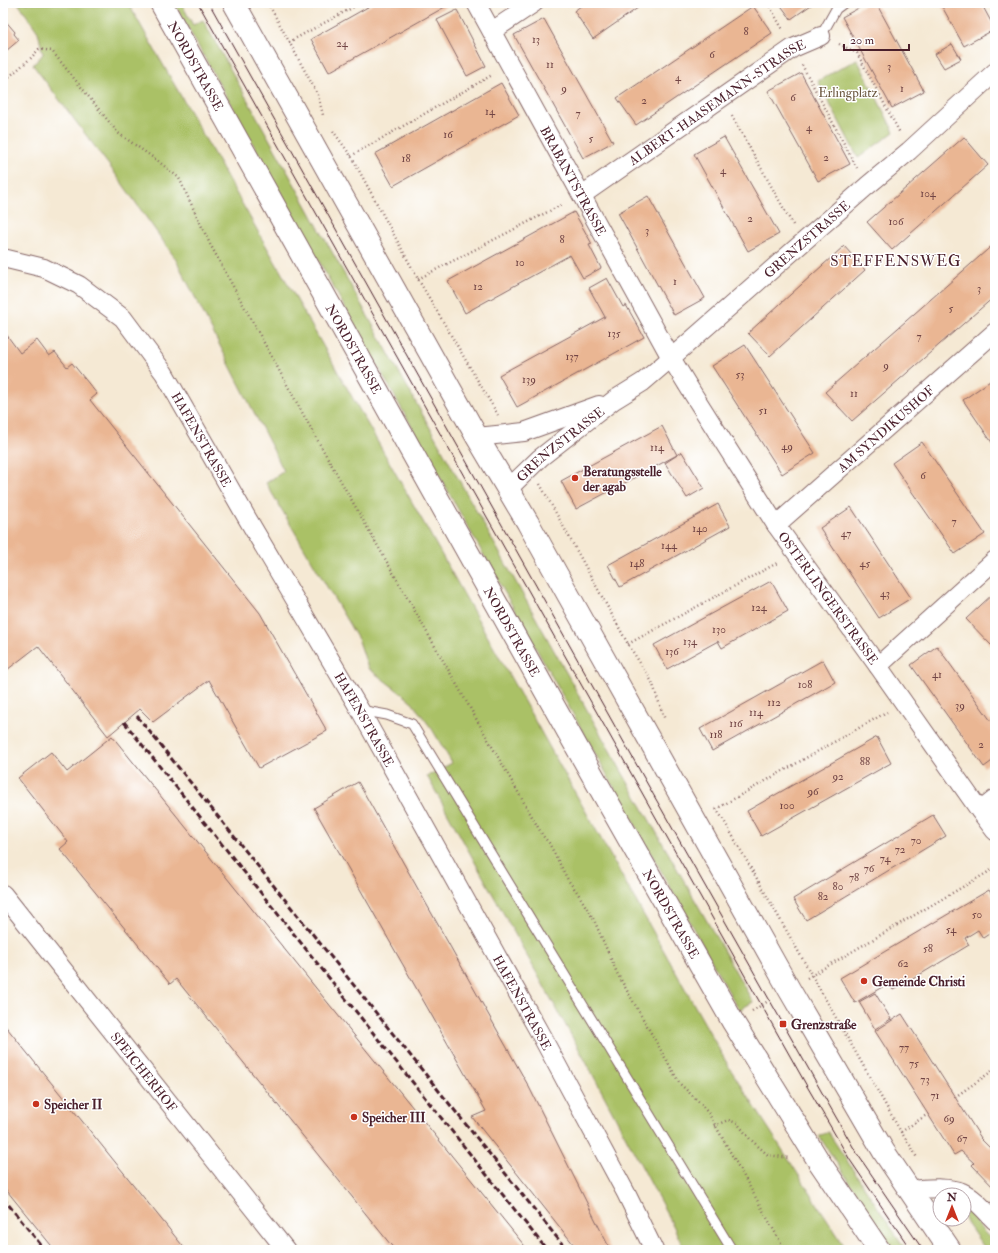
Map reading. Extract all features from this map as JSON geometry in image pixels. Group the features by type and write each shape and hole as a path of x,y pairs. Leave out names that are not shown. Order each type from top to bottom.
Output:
{"main road":[{"name":"NORDSTRASSE","path":"161,3 581,755 734,1022 818,1160 879,1250"},
{"path":"234,3 477,438 508,489 789,989 884,1152 918,1189 950,1250"}],"street":[{"name":"BRABANTSTRASSE","path":"476,3 672,358"},
{"path":"492,31 534,3"},
{"name":"ALBERT-HAASEMANN-STRASSE","path":"582,195 793,48 821,36"},
{"name":"GRENZSTRASSE","path":"508,489 540,458 614,400 643,382 672,358 867,186 909,151 995,72"},
{"name":"HAFENSTRASSE","path":"3,258 44,268 79,285 123,318 164,373 360,710 546,1044 626,1193 654,1250"},
{"name":"AM SYNDIKUSHOF","path":"776,525 995,332"},
{"name":"OSTERLINGERSTRASSE","path":"672,358 692,394 776,525 995,831"},
{"name":"GRENZSTRASSE","path":"477,438 510,435 524,432 614,400"},
{"path":"878,666 995,560"},
{"path":"980,811 995,799"},
{"name":"SPEICHERHOF","path":"3,894 286,1250"},
{"path":"918,1189 936,1188 963,1192 979,1204 995,1221"}],"lane":[{"name":"ALBERT-HAASEMANN-STRASSE","path":"821,36 836,10 844,3"},
{"path":"360,710 387,715 412,724 732,1250"}],"path":[{"path":"268,3 318,95 324,117"},
{"path":"289,42 361,3"},
{"path":"768,3 867,186"},
{"path":"821,36 857,53 909,151"},
{"path":"3,82 31,58 38,49 52,51 118,132 158,160 178,178 210,244 314,434 543,836 549,843 568,880 594,920 617,973 633,1003 680,1084 699,1102 708,1114 785,1250"},
{"path":"351,156 510,64"},
{"path":"721,98 803,242"},
{"path":"332,130 351,156 418,279 510,435"},
{"path":"418,279 582,195"},
{"path":"531,468 628,644 652,682 666,723"},
{"path":"628,644 796,553"},
{"path":"716,809 903,702"},
{"path":"712,804 723,819 901,1132 912,1148 918,1189"},
{"path":"734,1022 995,868"},
{"path":"955,1097 995,1069"},
{"path":"901,1132 928,1114"},
{"path":"714,1126 728,1120 737,1123 750,1139 768,1155 818,1160"}],"green space":[{"path":"18,3 128,3 425,525 729,1067 847,1250 684,1250 674,1227 585,1060 427,776 452,763 432,729 410,700 368,668 359,641 266,483 284,471 175,258 114,172 33,65 43,54 38,32"},
{"path":"174,3 181,3 193,25 203,20 601,735 753,1002 739,1010"},
{"name":"Erlingplatz","path":"857,59 894,132 858,158 818,81"},
{"path":"828,1132 906,1250 894,1250 819,1136"},
{"path":"972,1211 975,1216 976,1223 995,1244 995,1250 986,1250 970,1227 972,1227"}],"building":[{"path":"375,3 452,3 329,72 311,39"},
{"path":"585,3 645,3 593,39 574,11"},
{"path":"779,3 814,3 791,19"},
{"path":"868,3 876,3 924,91 892,108 842,17"},
{"path":"940,3 981,3 995,29 964,46"},
{"path":"753,6 772,33 636,125 617,98"},
{"path":"457,10 486,66 467,76 437,20"},
{"path":"3,18 15,32 14,34 19,40 6,51 3,47"},
{"path":"544,19 613,142 583,158 514,35"},
{"path":"952,44 961,59 944,68 935,54"},
{"path":"801,73 850,164 818,181 768,91"},
{"path":"501,83 519,115 393,186 375,154"},
{"path":"724,137 779,234 748,251 694,154"},
{"path":"964,137 988,165 892,250 867,222"},
{"path":"648,196 705,298 674,315 618,213"},
{"path":"574,212 592,244 589,245 601,268 583,278 570,255 465,313 448,281"},
{"path":"995,243 995,296 852,421 825,392"},
{"path":"844,246 865,270 770,356 748,333"},
{"path":"607,278 623,307 626,305 644,337 517,407 499,375 605,317 589,288"},
{"path":"6,334 20,353 37,340 49,356 55,352 67,367 72,363 97,394 90,400 260,613 327,731 259,768 209,680 153,722 140,709 108,736 38,646 3,673 3,336"},
{"path":"745,345 815,453 782,474 712,366"},
{"path":"993,379 995,382 995,447 963,400"},
{"path":"662,426 677,455 576,509 561,481"},
{"path":"922,442 985,534 955,554 892,463"},
{"path":"682,452 704,488 687,498 665,463"},
{"path":"718,504 730,526 620,587 608,565"},
{"path":"851,507 911,598 879,618 820,528"},
{"path":"771,581 788,611 722,648 718,641 667,669 654,645"},
{"path":"995,592 995,641 991,645 966,619"},
{"path":"937,646 991,721 995,717 995,759 984,767 911,665"},
{"path":"823,660 835,682 712,751 700,729"},
{"name":"Speicher III","path":"112,736 528,1250 395,1250 176,979 170,984 60,849 68,842 18,778 51,752 67,772"},
{"path":"877,737 891,763 761,836 747,811"},
{"path":"358,782 529,1087 610,1249 578,1250 472,1117 486,1111 314,808"},
{"path":"933,815 946,836 806,920 793,899"},
{"path":"989,890 995,900 995,920 991,922 995,930 983,938 978,930 965,938 969,945 906,983 893,990 889,983 855,1003 840,978"},
{"path":"875,993 891,1019 875,1029 859,1002"},
{"path":"902,1014 980,1138 990,1148 995,1143 995,1189 972,1165 974,1163 961,1151 954,1155 875,1031"},
{"name":"Speicher II","path":"3,1023 186,1250 55,1250 3,1186"}],"tram line":[{"path":"198,3 808,1088 850,1160 911,1250"},
{"path":"209,3 829,1105 856,1152 923,1250"}],"railway":[{"path":"137,716 567,1250"},
{"path":"124,722 547,1250"},
{"path":"3,1198 45,1250"}],"place":[{"name":"Beratungsstelle der agab","path":"575,478"},
{"name":"Gemeinde Christi","path":"864,981"},
{"name":"Grenzstraße","path":"783,1024"},
{"name":"Speicher II","path":"36,1104"},
{"name":"Speicher III","path":"354,1117"}],"district":[{"name":"STEFFENSWEG","path":"896,261"}]}
